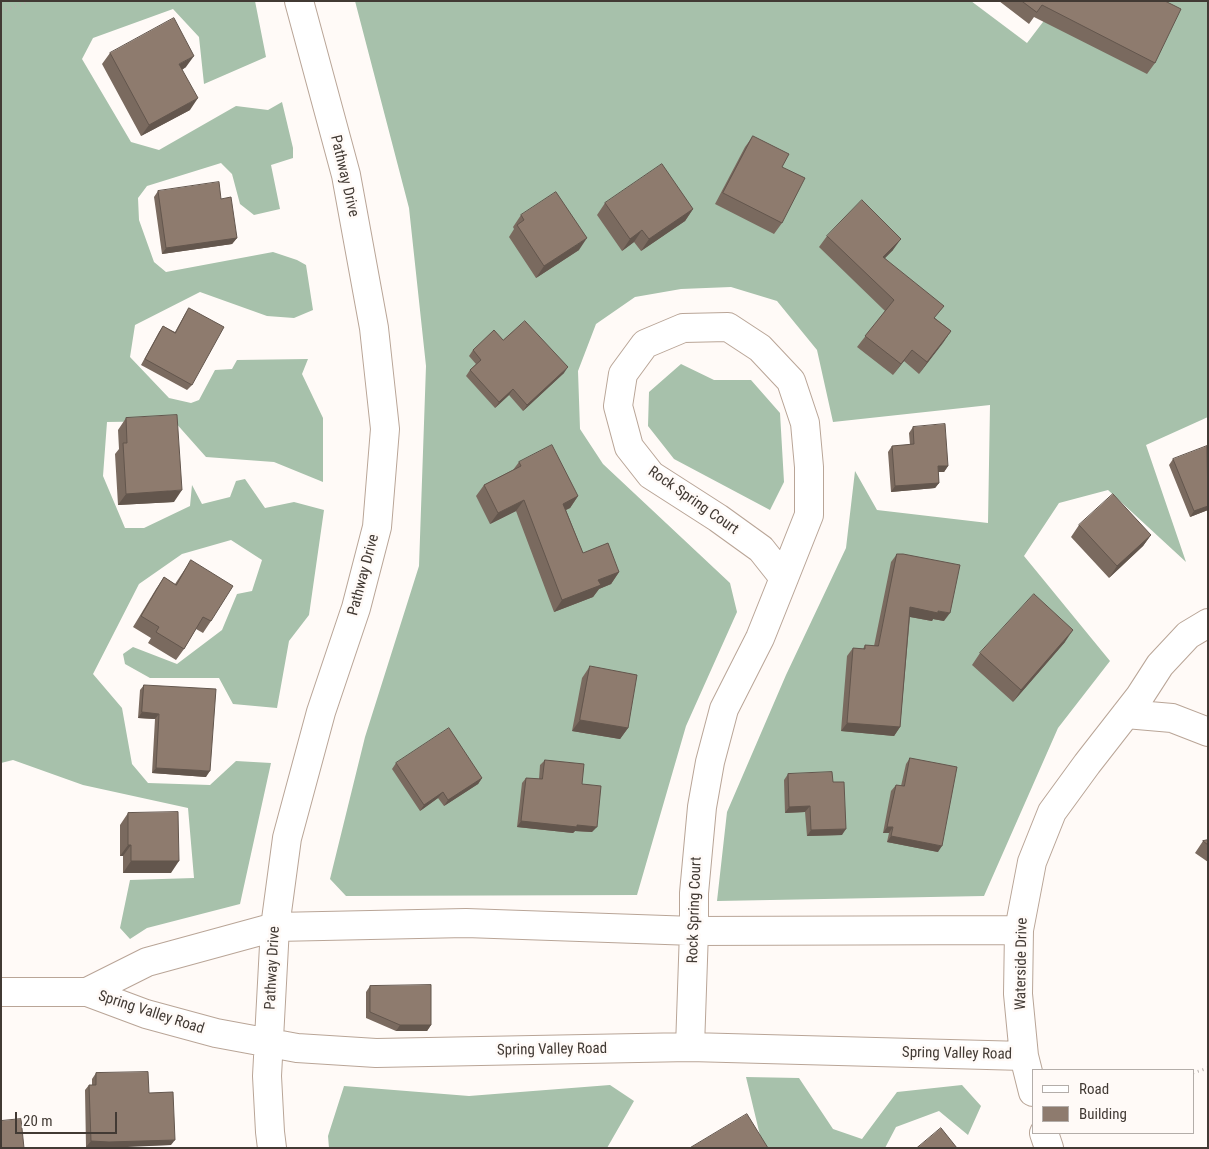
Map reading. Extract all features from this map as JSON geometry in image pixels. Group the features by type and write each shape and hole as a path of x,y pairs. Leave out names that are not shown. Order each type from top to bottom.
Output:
{"street":[{"name":"Pathway Drive","path":"272,1148 267,1076 275,927 287,838 321,712 356,608 376,527 385,428 374,328 346,175 299,1"},
{"name":"Rock Spring Court","path":"690,1047 694,893 702,807 710,762 724,709 760,638 784,578 809,514 809,466 805,423 790,381 760,348 728,328 683,328 645,344 623,374 618,406 629,447 651,474 761,549 784,578"},
{"name":"Waterside Drive","path":"1032,1088 1024,1056 1018,994 1019,930 1032,862 1052,812 1087,764 1140,696 1160,665 1188,635 1208,622"},
{"path":"1126,714 1172,718 1208,732"},
{"name":"Spring Valley Road","path":"87,992 147,962 275,927 466,923 694,931 1019,930"},
{"name":"Spring Valley Road","path":"1,992 87,992 146,1014 216,1034 296,1048 376,1053 690,1047 1024,1056"},
{"path":"1044,1134 1050,1148"}],"path":[{"path":"1,12 29,1"},
{"path":"1194,1073 1208,1068"}],"green space":[{"path":"1,1 255,1 266,57 204,84 199,37 173,9 93,38 82,59 131,142 159,150 236,106 268,110 282,102 293,148 293,158 271,165 280,209 254,215 240,204 232,174 221,163 147,186 138,198 139,220 154,262 166,272 273,252 306,265 313,310 294,318 267,316 200,292 135,325 130,357 169,398 191,403 199,400 215,370 232,369 237,360 308,359 302,374 323,418 323,482 274,462 206,457 174,421 107,422 103,476 125,528 144,528 190,506 192,485 202,504 230,497 236,481 245,479 265,508 294,502 324,510 309,615 289,641 277,708 233,704 219,678 150,678 125,664 123,654 133,647 177,664 222,630 237,594 252,591 262,560 231,540 182,554 139,584 93,674 122,708 132,764 148,783 210,785 236,761 271,763 240,904 147,928 130,939 120,928 130,880 194,878 188,808 83,785 13,760 1,763"},
{"path":"355,1 971,1 1027,43 1059,1 1208,1 1208,417 1146,445 1186,562 1108,490 1059,503 1024,556 1110,661 1058,728 984,896 717,901 727,812 786,675 846,548 855,471 877,510 988,523 990,405 833,422 817,350 777,301 731,287 681,289 635,297 596,324 578,371 580,429 603,464 730,583 737,612 686,726 637,895 346,896 330,879 365,737 419,566 426,366 409,208"},
{"path":"681,364 714,380 751,380 780,413 784,482 770,510 674,459 648,426 649,392"},
{"path":"746,1077 799,1078 833,1129 862,1139 897,1092 962,1085 981,1106 968,1135 939,1111 896,1127 885,1148 763,1148"},
{"path":"610,1085 634,1101 607,1148 329,1148 328,1136 344,1086 469,1096"}],"building":[{"path":"1022,1 1165,1 1181,9 1155,63 1042,5 1037,12"},
{"path":"174,18 194,56 179,64 198,98 149,125 110,53"},
{"path":"753,136 789,154 782,167 805,178 782,223 723,193"},
{"path":"662,164 693,209 649,239 642,230 630,239 605,203"},
{"path":"219,182 221,199 231,197 237,238 166,248 158,191"},
{"path":"556,192 587,238 544,266 517,225 524,220 521,215"},
{"path":"862,200 901,239 883,257 944,306 934,318 951,331 927,362 912,350 901,364 865,336 894,300 827,236"},
{"path":"189,308 224,327 192,385 145,359 163,326 175,333"},
{"path":"525,321 568,367 527,405 513,389 499,402 470,370 481,360 473,350 494,330 503,340"},
{"path":"177,415 182,490 126,494 123,443 127,443 126,418"},
{"path":"945,424 948,466 938,466 939,483 895,486 892,446 914,444 913,427"},
{"path":"552,445 578,496 563,504 583,553 608,543 619,572 598,580 601,585 562,600 524,500 498,513 484,485 521,466 519,462"},
{"path":"1207,446 1208,506 1194,511 1173,459"},
{"path":"1113,494 1151,535 1117,566 1079,525"},
{"path":"897,554 960,565 950,613 938,611 938,613 910,607 900,727 847,723 853,648 865,649 865,645 878,646"},
{"path":"191,560 233,586 211,621 203,617 184,649 156,632 159,627 141,616 164,577 176,585"},
{"path":"1034,594 1073,630 1021,690 980,653"},
{"path":"590,666 637,675 628,728 580,720"},
{"path":"144,685 216,689 210,771 156,768 159,714 142,712"},
{"path":"449,728 482,778 448,800 443,792 424,805 396,763"},
{"path":"910,758 957,767 942,846 891,836 893,827 887,827 896,785 904,786"},
{"path":"545,760 584,764 582,784 601,786 597,827 577,825 577,827 521,821 526,778 542,779"},
{"path":"832,772 833,782 844,782 846,829 811,830 810,806 789,807 788,774"},
{"path":"178,812 179,861 131,861 131,845 128,845 128,813"},
{"path":"431,985 431,1025 400,1025 370,1012 370,986"},
{"path":"148,1072 149,1093 173,1092 175,1140 91,1141 89,1085 96,1085 96,1073"},
{"path":"747,1114 768,1148 690,1148"},
{"path":"21,1119 24,1148 1,1148 1,1121"},
{"path":"941,1128 957,1148 917,1148"}]}
